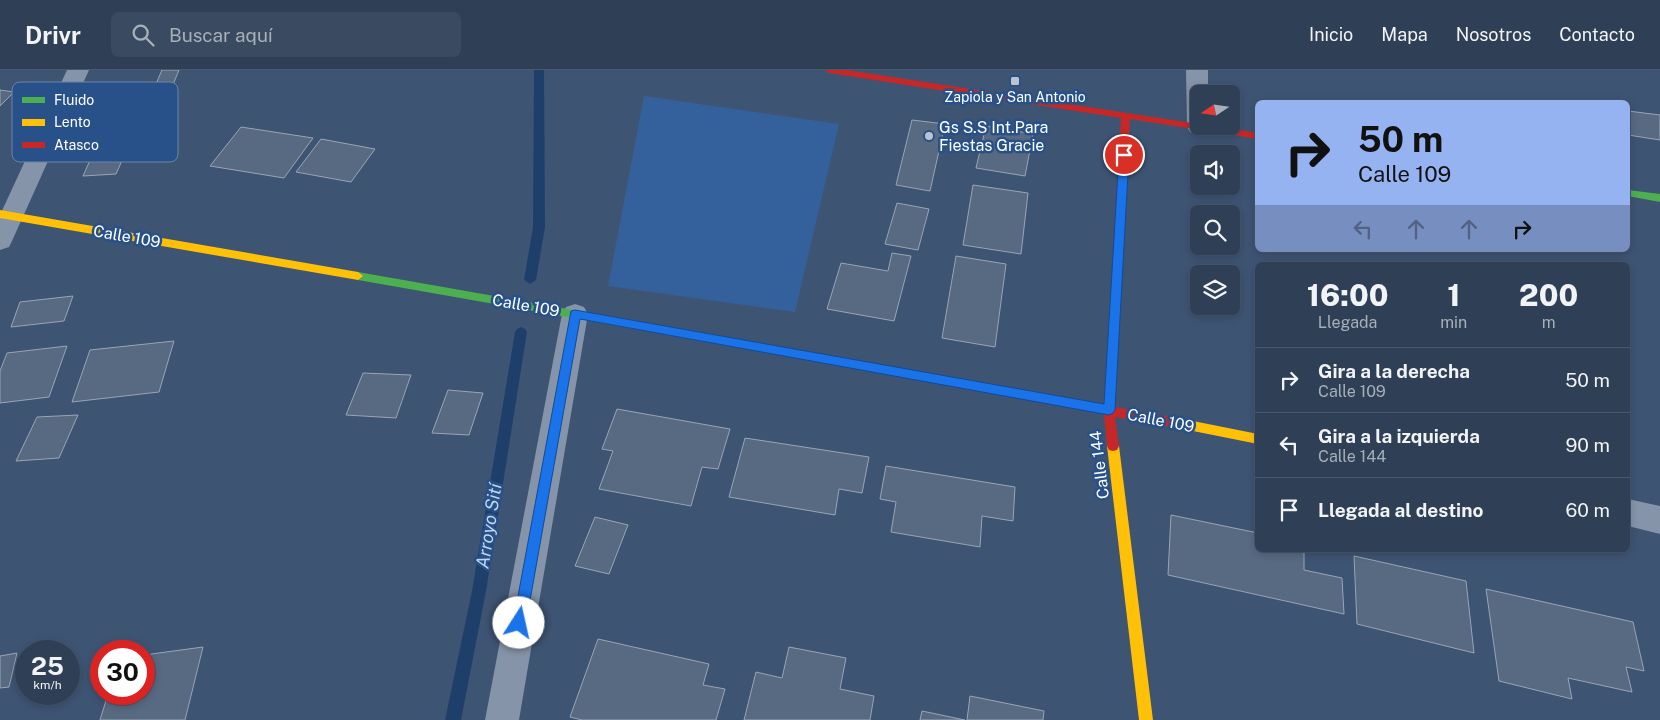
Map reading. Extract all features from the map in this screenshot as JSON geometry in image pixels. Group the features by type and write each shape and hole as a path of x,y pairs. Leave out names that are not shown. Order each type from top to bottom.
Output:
{"street":[{"path":"72,82 78,70"},
{"path":"830,70 1190,126"},
{"path":"1197,70 1197,85"},
{"name":"Calle 144","path":"1126,116 1109,410 1146,720"},
{"path":"1240,133 1255,136"},
{"path":"0,241 6,215 32,162"},
{"path":"1630,192 1660,198"},
{"name":"Calle 109","path":"6,215 575,314 1109,410 1255,438"},
{"path":"502,720 575,314"},
{"path":"1630,513 1660,520"}],"shaded area":[{"path":"644,96 839,124 795,312 608,286"}],"building":[{"path":"162,70 179,70 174,82 157,82"},
{"path":"0,90 12,92 12,94 0,106"},
{"path":"1630,111 1660,115 1660,140 1630,135"},
{"path":"912,120 945,124 930,191 896,185"},
{"path":"986,126 1033,134 1025,176 976,168"},
{"path":"241,127 313,138 284,178 210,166"},
{"path":"321,139 375,149 351,182 296,172"},
{"path":"89,162 121,162 116,174 83,176"},
{"path":"973,185 1028,193 1021,254 963,245"},
{"path":"897,203 929,209 918,250 885,244"},
{"path":"892,253 911,256 894,321 827,309 841,263 888,271"},
{"path":"956,256 1006,264 995,347 942,338"},
{"path":"73,296 64,321 11,327 20,302"},
{"path":"174,341 159,392 72,402 90,350"},
{"path":"67,346 49,397 0,403 0,371 7,353"},
{"path":"363,373 411,375 396,418 346,415"},
{"path":"448,390 483,393 469,435 432,433"},
{"path":"617,409 730,429 718,469 702,467 691,506 599,489 613,451 602,449"},
{"path":"78,415 59,458 16,461 37,417"},
{"path":"745,438 869,457 862,493 839,489 835,515 729,497"},
{"path":"886,466 1015,487 1013,521 982,516 980,547 891,532 896,502 880,499"},
{"path":"1171,515 1255,532 1255,552 1304,552 1304,570 1342,578 1344,614 1168,575"},
{"path":"595,517 628,525 609,574 575,566"},
{"path":"1354,556 1466,581 1474,653 1357,624"},
{"path":"1486,589 1633,622 1644,671 1626,667 1632,692 1568,678 1572,699 1499,681"},
{"path":"598,639 709,664 703,685 725,689 716,720 582,720 570,717"},
{"path":"203,647 185,720 100,720 105,705 155,705 155,654"},
{"path":"789,647 846,658 840,689 874,696 870,720 744,720 756,672 782,678"},
{"path":"15,653 9,687 0,688 0,656"},
{"path":"970,696 1044,711 1043,720 967,720"},
{"path":"922,711 965,720 920,720"}],"waterway":[{"name":"Arroyo Sití","path":"530,280 539,227 539,70"},
{"name":"Arroyo Sití","path":"453,720 479,591 521,332"}],"traffic: fast":[{"path":"1630,193 1660,198"},
{"path":"358,276 596,318"}],"traffic: slow":[{"path":"0,214 358,276"},
{"path":"596,318 781,351"},
{"path":"1183,424 1255,438"},
{"path":"1113,446 1146,720"}],"traffic: jam":[{"path":"829,70 1255,136"},
{"path":"1113,446 1109,410 1126,116"},
{"path":"781,351 1183,424"}],"place":[{"name":"Zapiola y San Antonio","path":"1015,81"},
{"name":"Gs S.S Int.Para Fiestas Gracie","path":"929,136"}],"route":[{"path":"519,623 575,314 1109,410 1124,155"}]}
